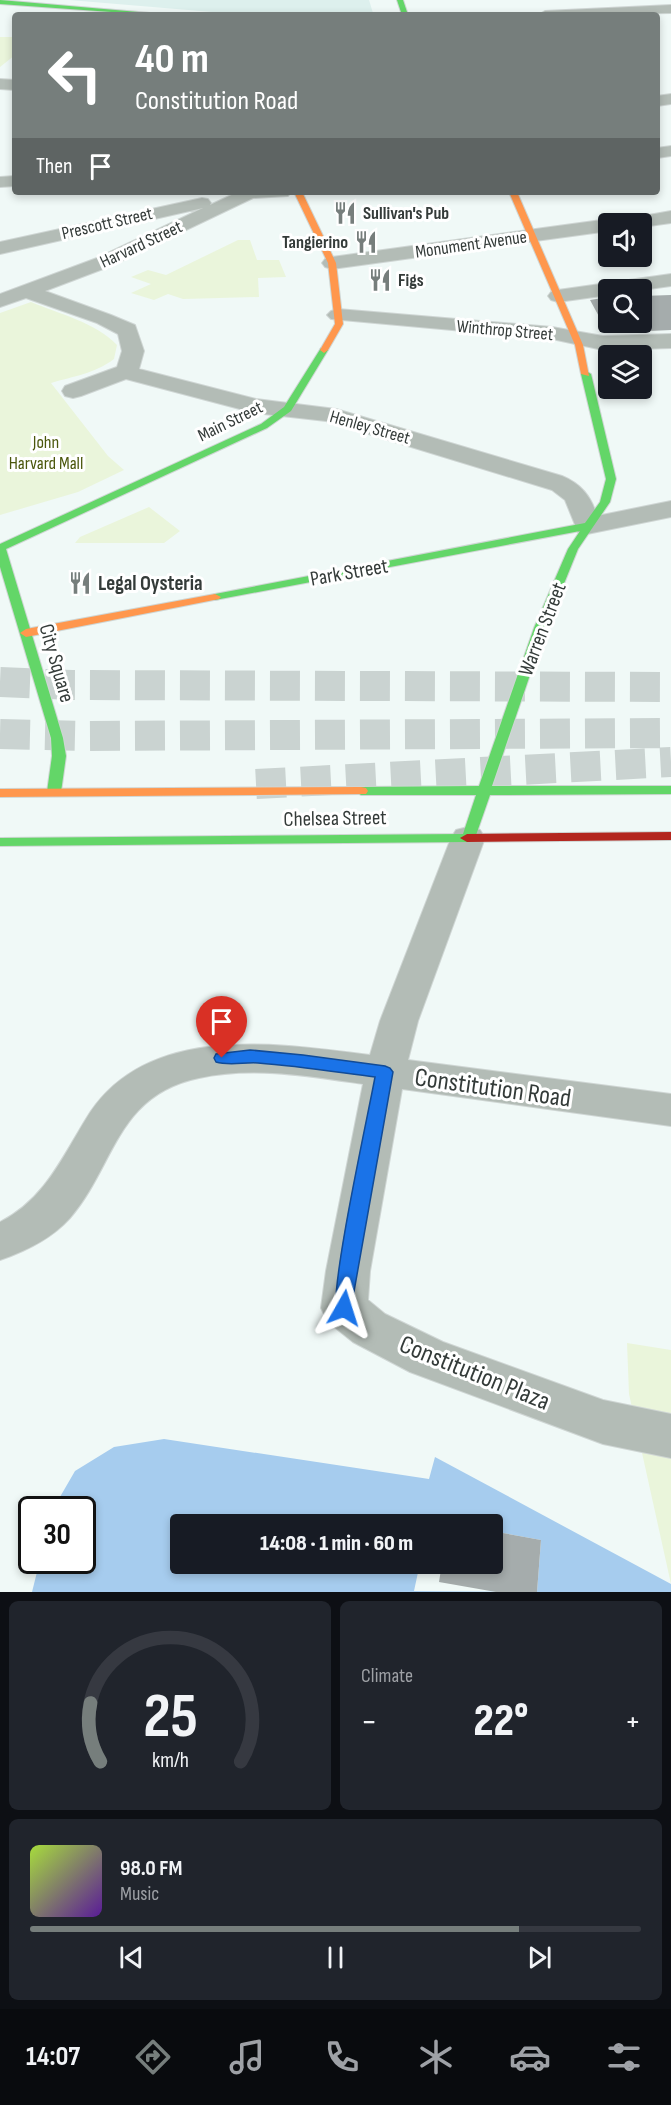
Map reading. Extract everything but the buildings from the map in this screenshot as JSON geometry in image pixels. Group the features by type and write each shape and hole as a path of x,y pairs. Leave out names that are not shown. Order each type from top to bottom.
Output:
{"main road":[{"path":"0,2 114,12"},
{"name":"Main Street","path":"0,548 264,426 288,409 339,324 332,263 299,195"},
{"name":"Warren Street","path":"468,838 540,628 573,549 587,525 605,502 611,479 576,339 514,195"},
{"name":"Park Street","path":"26,633 587,525"},
{"name":"City Square","path":"0,548 57,738 59,756 54,792"},
{"name":"Chelsea Street","path":"0,793 671,790"},
{"name":"Chelsea Street","path":"0,842 671,836"}],"street":[{"path":"400,0 408,0"},
{"path":"608,12 671,9"},
{"name":"Prescott Street","path":"0,249 234,195"},
{"name":"Harvard Street","path":"0,301 104,262 239,195"},
{"path":"652,220 671,217"},
{"name":"Monument Avenue","path":"332,263 598,227"},
{"path":"558,296 671,280"},
{"path":"27,292 104,319 128,330 134,346 134,356 125,372 73,391"},
{"name":"Winthrop Street","path":"338,315 552,333 603,343 671,341"},
{"name":"Henley Street","path":"125,372 255,406 328,414 561,484 580,500 587,525"},
{"name":"Park Street","path":"587,525 671,509"},
{"name":"Warren Street","path":"385,1072 399,1021 468,838"},
{"name":"Constitution Road","path":"0,1242 43,1217 67,1192 105,1121 118,1104 151,1080 174,1069 222,1058 250,1056 303,1061 671,1110"},
{"name":"Constitution Plaza","path":"385,1072 348,1271 344,1308 369,1328 427,1357 603,1422 671,1436"}],"shaded area":[{"path":"69,0 369,0 373,12 212,12"}],"green space":[{"path":"0,37 12,37 12,57 0,67"},
{"path":"238,240 250,240 257,260 279,260 286,277 258,278 259,297 183,299 168,294 154,300 131,293 151,284 131,277 148,270 166,275"},
{"name":"John Harvard Mall","path":"31,302 88,324 117,345 114,359 106,364 84,374 51,383 108,456 124,470 78,492 0,515 0,313"},
{"path":"149,507 180,531 164,543 75,543 80,537"},
{"path":"627,1343 671,1350 671,1584 629,1394"}],"water":[{"path":"164,1439 429,1479 435,1457 671,1584 671,1592 32,1592 36,1574 96,1574 96,1496 61,1496 75,1471 114,1447"}],"pier":[{"path":"503,1533 541,1540 537,1592 414,1591 418,1574 503,1574"}],"tunnel":[{"path":"0,682 72,685 671,687"},
{"path":"0,734 89,736 671,733"},
{"path":"256,784 671,762"}],"traffic: fast":[{"path":"400,0 404,12"},
{"path":"0,2 115,12"},
{"path":"0,548 264,426 288,409 324,350"},
{"path":"468,838 540,628 573,549 605,502 611,479 586,374"},
{"path":"215,597 587,526"},
{"path":"0,548 57,738 59,756 54,792"},
{"path":"361,791 671,790"},
{"path":"0,842 467,838"}],"traffic: slow":[{"path":"299,195 332,263 339,324 324,350"},
{"path":"514,195 579,345 586,374"},
{"path":"26,633 215,597"},
{"path":"0,793 361,791"}],"traffic: jam":[{"path":"467,838 671,836"}],"place":[{"name":"Sullivan's Pub","path":"345,213"},
{"name":"Tangierino","path":"366,242"},
{"name":"Figs","path":"380,280"},
{"name":"Legal Oysteria","path":"80,583"}],"route":[{"path":"222,1058 250,1056 385,1072 348,1271 344,1308"}]}
